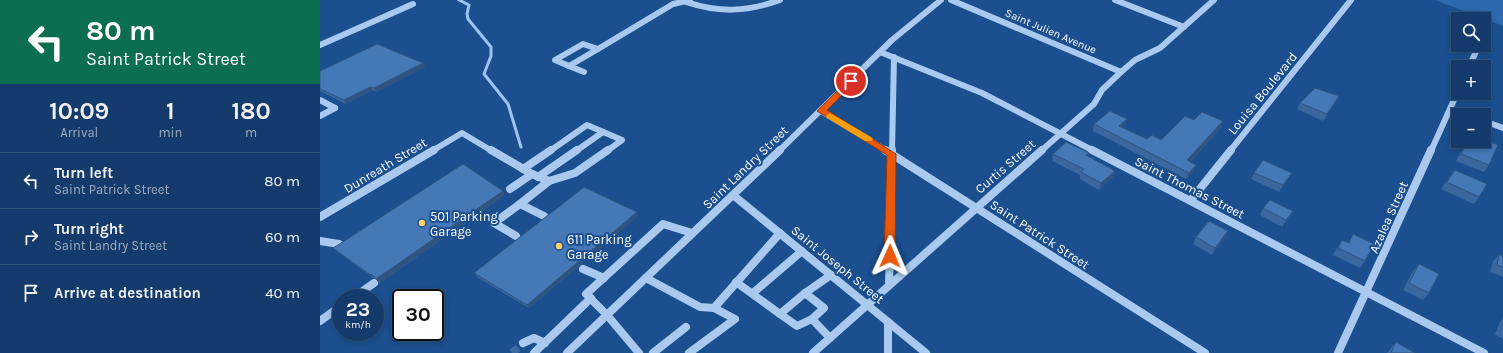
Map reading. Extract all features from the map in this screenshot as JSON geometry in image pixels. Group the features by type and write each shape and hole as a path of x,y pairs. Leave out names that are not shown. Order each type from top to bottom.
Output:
{"street":[{"path":"320,45 413,4 404,0"},
{"path":"569,66 673,4 688,1 704,9 718,11 740,11 758,8 780,0"},
{"name":"Saint Landry Street","path":"567,353 822,111 880,52 941,0"},
{"name":"Saint Julien Avenue","path":"951,0 1121,72"},
{"path":"1115,0 1184,27"},
{"name":"Curtis Street","path":"812,353 1094,104 1102,90 1121,72 1135,60 1160,48 1214,0"},
{"name":"Louisa Boulevard","path":"1190,200 1351,0"},
{"path":"584,72 555,60 583,44 598,49"},
{"name":"Saint Thomas Street","path":"880,52 968,86 1484,353"},
{"path":"889,285 894,57"},
{"path":"320,100 335,108 320,116"},
{"name":"Azalea Street","path":"1338,353 1454,100"},
{"name":"Saint Patrick Street","path":"822,111 1204,353"},
{"path":"516,236 494,223 549,181 575,173 622,140 587,124 523,169 549,181"},
{"path":"1491,124 1503,128"},
{"path":"510,189 603,132"},
{"name":"Dunreath Street","path":"320,217 462,134 523,169"},
{"name":"Saint Joseph Street","path":"733,195 926,353"},
{"path":"520,204 544,216"},
{"path":"639,353 607,315 586,294 662,224 692,234"},
{"path":"714,308 780,233"},
{"path":"320,241 338,244"},
{"path":"753,293 802,251"},
{"path":"583,268 604,278"},
{"path":"780,314 831,275"},
{"path":"646,278 700,307 714,308 735,319 689,353"},
{"path":"736,282 797,326 812,319 824,308 806,293"},
{"path":"366,289 374,283"},
{"path":"534,353 591,298"},
{"path":"320,321 332,312"},
{"path":"812,319 830,338"},
{"path":"888,322 888,353"},
{"path":"653,353 686,327"},
{"path":"523,343 534,338 545,343"}],"shaded area":[{"path":"1435,0 1503,0 1503,26 1491,21 1491,12 1466,12"}],"building":[{"path":"377,44 423,63 374,88 370,87 344,100 320,89 320,71"},
{"path":"1315,88 1339,96 1327,114 1300,103"},
{"path":"1110,111 1127,119 1119,126 1147,139 1152,135 1161,140 1185,116 1194,120 1202,112 1223,121 1187,160 1196,165 1189,173 1094,124"},
{"path":"1066,142 1089,153 1086,155 1115,171 1101,183 1081,172 1084,169 1053,154"},
{"path":"1491,142 1498,145 1489,165 1461,154 1464,148 1491,148"},
{"path":"1263,160 1292,173 1283,185 1254,173"},
{"name":"501 Parking Garage","path":"463,164 503,191 376,279 373,275 369,274 333,248 338,245"},
{"path":"1455,170 1487,184 1479,197 1447,182"},
{"name":"611 Parking Garage","path":"584,187 637,212 527,305 474,273"},
{"path":"1270,200 1293,211 1286,220 1263,208"},
{"path":"1209,221 1228,231 1215,248 1196,237"},
{"path":"1353,234 1374,244 1365,261 1338,248 1342,240 1349,243"},
{"path":"1499,255 1503,256 1503,267 1497,265"},
{"path":"1419,264 1439,274 1429,293 1409,283"},
{"path":"1396,342 1415,353 1391,353"}],"waterway":[{"path":"459,0 469,5 467,14 468,19 491,47 491,56 484,74 508,104 521,147"}],"tunnel":[{"path":"512,353 523,343"}],"slow traffic":[{"path":"830,116 868,139"}],"place":[{"name":"501 Parking Garage","path":"422,223"},
{"name":"611 Parking Garage","path":"559,246"}],"route":[{"path":"851,81 822,111 892,154 890,256"}]}
